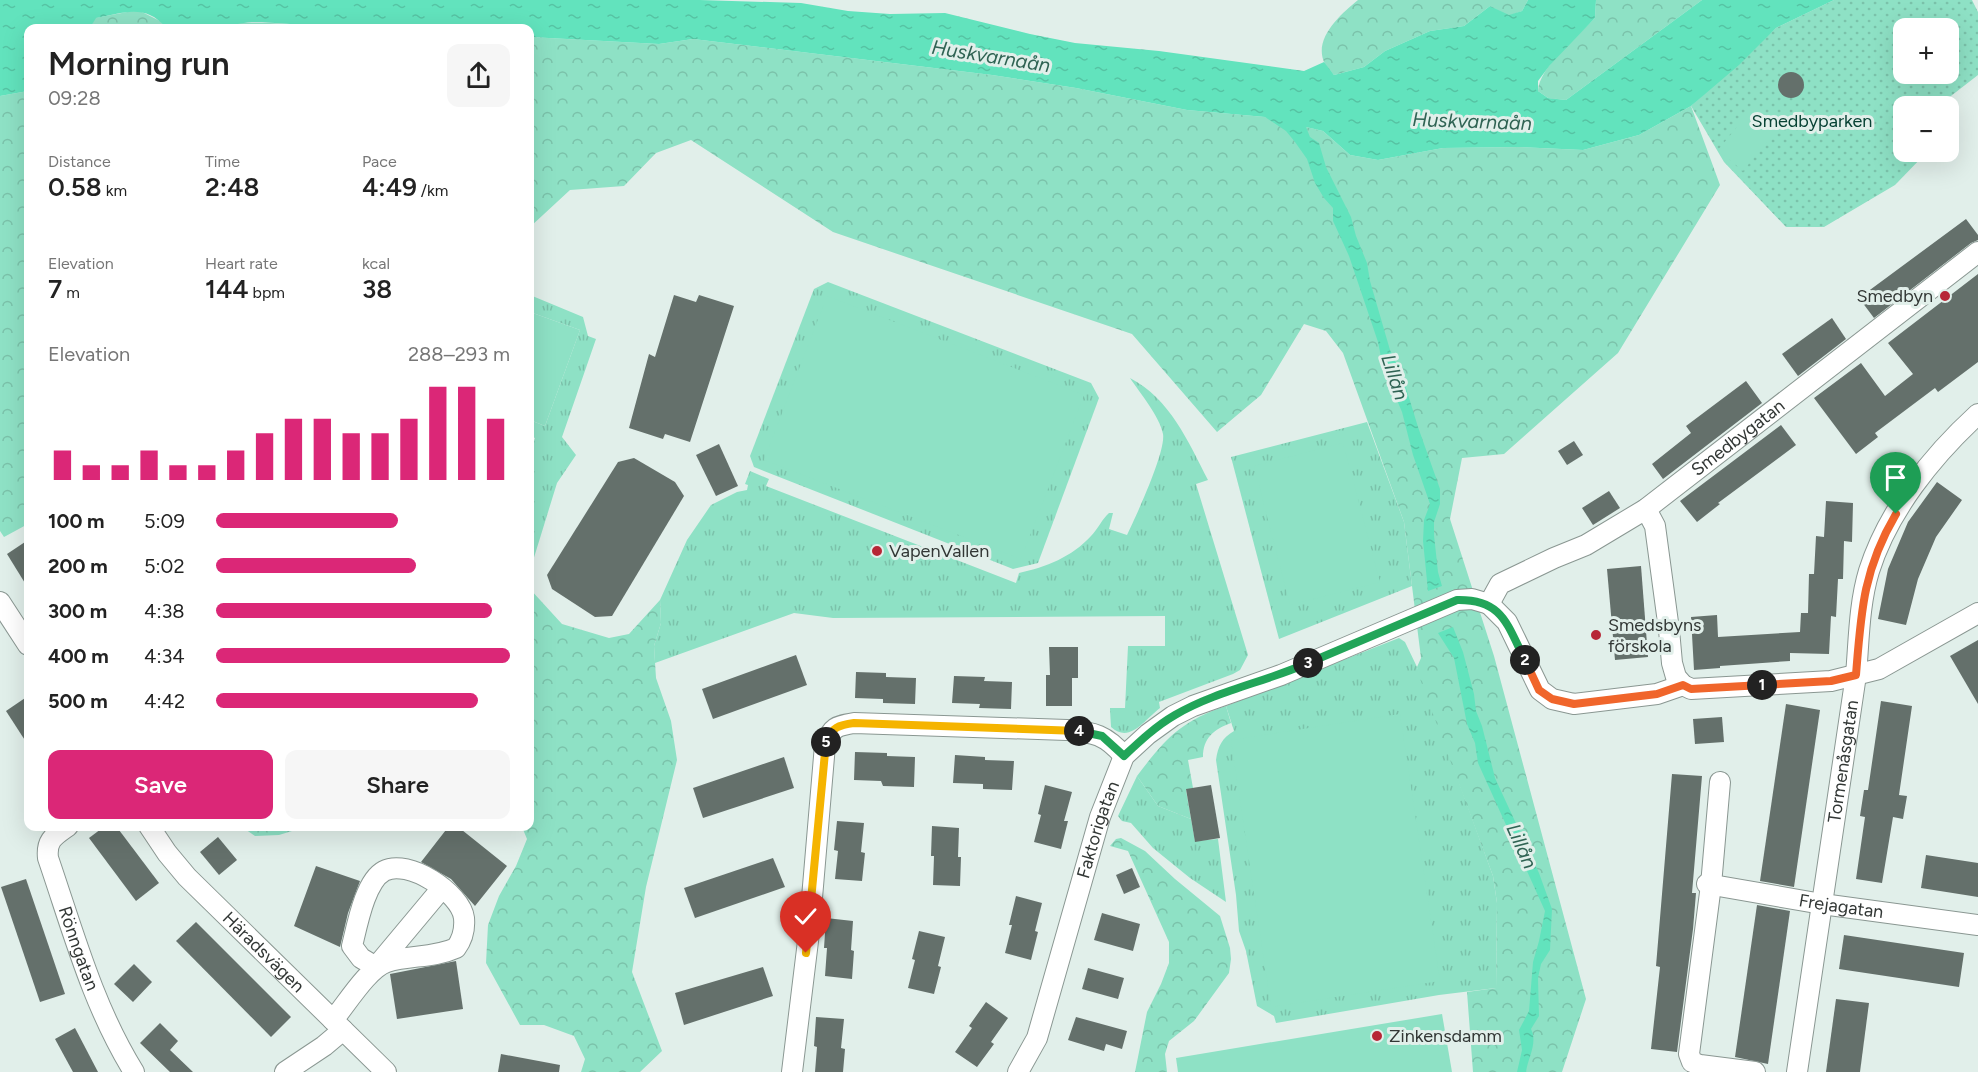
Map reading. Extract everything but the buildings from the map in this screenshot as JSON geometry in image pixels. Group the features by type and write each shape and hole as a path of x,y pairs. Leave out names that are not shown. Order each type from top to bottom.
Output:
{"street":[{"name":"Smedbygatan","path":"1489,604 1500,584 1586,545 1646,509 1978,252"},
{"name":"Tormenåsgatan","path":"1797,1072 1856,675 1863,601 1869,572 1882,538 1930,464 1978,414"},
{"path":"1646,509 1655,526 1672,663 1676,677 1683,685 1691,689 1831,681 1879,669 1978,613"},
{"name":"Faktorigatan","path":"1018,1072 1037,1038 1101,817 1124,756 1148,734 1173,716 1193,706 1281,675 1457,600 1472,599 1489,604"},
{"path":"0,602 24,639"},
{"path":"1489,604 1507,622 1539,690 1552,699 1574,704 1657,694 1683,685"},
{"path":"792,1072 808,933 825,745 830,732 839,725 854,723 1067,730 1090,732 1102,736 1124,756"},
{"path":"1720,782 1689,1054 1692,1062 1701,1065 1755,1072"},
{"name":"Rönngatan","path":"62,831 51,840 47,848 48,858 96,997 116,1043 134,1072"},
{"name":"Häradsvägen","path":"152,831 187,877 386,1072"},
{"path":"399,869 422,874 457,902 464,917 464,931 456,948 446,952 387,962 376,967 361,958 352,946 362,906 375,880 385,870 399,869"},
{"name":"Frejagatan","path":"1709,885 1822,904 1978,925"},
{"path":"285,1072 324,1046 376,967 442,888"}],"green space":[{"path":"1358,0 1528,0 1522,11 1509,16 1490,6 1464,26 1430,31 1385,51 1364,67 1334,75 1325,64 1322,45 1330,28"},
{"path":"1596,0 1702,0 1566,100 1548,98 1538,91 1540,82 1552,62 1595,18"},
{"name":"Smedbyparken","path":"1834,0 1972,0 1978,12 1978,75 1951,96 1893,96 1893,162 1917,162 1895,185 1824,227 1786,227 1724,162 1691,106 1776,28"},
{"path":"138,10 163,24 92,24 95,18"},
{"path":"270,23 289,24 234,24"},
{"path":"534,37 659,44 693,39 992,75 1076,88 1187,110 1265,117 1323,131 1350,155 1378,160 1443,148 1519,147 1583,150 1639,135 1691,106 1720,185 1618,353 1504,454 1462,458 1450,519 1494,656 1586,999 1562,1072 1473,1072 1467,992 1496,988 1497,903 1493,876 1419,676 1417,667 1421,658 1404,522 1343,353 1326,331 1304,324 1261,395 1217,432 1132,334 833,232 691,140 656,153 624,186 570,190 534,223"},
{"path":"24,92 24,526 4,537 0,531 0,96"},
{"path":"1755,105 1780,126 1743,171 1718,150"},
{"path":"828,282 1091,383 1099,398 1038,563 1013,569 754,467 750,456 814,289"},
{"path":"827,296 1084,395 1021,559 764,460"},
{"path":"534,297 583,317 588,336 596,339 562,437 576,455 557,483 534,558 534,422 545,426 580,330 534,313"},
{"path":"534,313 580,330 545,426 534,422"},
{"path":"1130,378 1156,397 1167,409 1185,436 1208,480 1196,484 1248,655 1240,670 1159,702 1160,708 1142,724 1131,732 1124,733 1111,727 1110,708 1125,708 1128,646 1165,646 1165,616 833,618 794,613 655,663 654,646 661,623 660,600 687,540 711,505 737,492 747,490 748,485 745,484 750,471 769,479 766,486 1016,583 1019,573 1049,564 1076,550 1091,536 1109,513 1113,513 1109,529 1127,535 1155,469 1163,443 1161,427 1154,413"},
{"path":"1367,422 1404,522 1412,586 1279,639 1231,457"},
{"path":"1343,443 1380,582 1290,605 1254,466"},
{"path":"534,593 562,624 609,638 629,634 660,600 661,623 654,646 656,678 671,721 677,760 646,887 632,972 662,1051 640,1072 581,1072 585,1059 574,1036 544,1025 520,1025 486,963 488,925 499,896 516,866 527,839 524,831 534,831"},
{"path":"1399,638 1405,642 1417,667 1493,876 1497,903 1496,988 1439,995 1276,1023 1274,1016 1257,1006 1246,951 1239,931 1236,895 1216,760 1221,743 1234,731 1226,706"},
{"path":"1226,706 1231,723 1219,728 1207,739 1203,757 1188,760 1193,788 1186,790 1191,819 1158,806 1137,776 1156,752 1185,725"},
{"path":"1400,714 1440,981 1271,1007 1231,740"},
{"path":"1137,776 1158,806 1191,819 1195,841 1218,839 1226,902 1190,878 1153,848 1131,823 1122,821 1118,816"},
{"path":"248,831 292,831 279,835 255,836"},
{"path":"1121,838 1145,851 1220,916 1230,948 1229,973 1194,1021 1169,1041 1165,1054 1167,1072 1135,1072 1147,1012 1169,963 1169,942 1128,851 1110,846 1116,839"},
{"name":"Zinkensdamm","path":"1442,1014 1452,1072 1178,1072 1176,1058"}],"water":[{"path":"0,0 700,0 801,3 848,11 890,14 945,13 1075,43 1159,51 1304,71 1324,62 1334,75 1364,67 1385,51 1430,31 1464,26 1490,6 1509,15 1522,11 1528,0 1596,0 1595,18 1550,65 1538,81 1538,91 1548,98 1566,100 1702,0 1834,0 1776,28 1739,65 1691,106 1639,135 1583,150 1519,147 1443,148 1378,160 1350,155 1323,131 1306,127 1310,137 1319,143 1326,167 1351,217 1367,263 1390,350 1403,378 1440,489 1440,504 1434,522 1434,535 1442,586 1428,591 1423,541 1424,520 1430,504 1413,455 1402,412 1383,367 1378,342 1349,256 1333,221 1333,208 1315,183 1307,159 1295,142 1286,131 1265,117 1187,110 1076,88 992,75 693,39 659,44 534,37 534,24 258,22 162,24 150,15 134,12 96,18 92,24 24,24 24,92 0,96"},
{"name":"Lillån","path":"1453,627 1463,652 1476,711 1495,778 1539,873 1552,909 1550,950 1541,964 1538,978 1539,1016 1531,1029 1533,1045 1526,1072 1517,1072 1522,1050 1519,1030 1529,1011 1533,962 1545,911 1478,763 1475,743 1467,724 1454,658 1438,633"}],"place":[{"name":"Smedbyn","path":"1945,296"},
{"name":"VapenVallen","path":"877,551"},
{"name":"Smedsbyns förskola","path":"1596,635"},
{"name":"Zinkensdamm","path":"1377,1036"}],"route":[{"path":"806,953 825,745 830,732 839,725 854,723 1090,732 1102,736 1124,756 1148,734 1173,716 1215,696 1281,675 1457,600 1472,599 1489,604 1507,622 1539,690 1552,699 1574,704 1663,693 1683,685 1691,689 1831,681 1856,675 1861,611 1869,572 1882,538 1896,514"}],"water label":[{"name":"Huskvarnaån","path":"991,56"},
{"name":"Huskvarnaån","path":"1472,121"}]}
